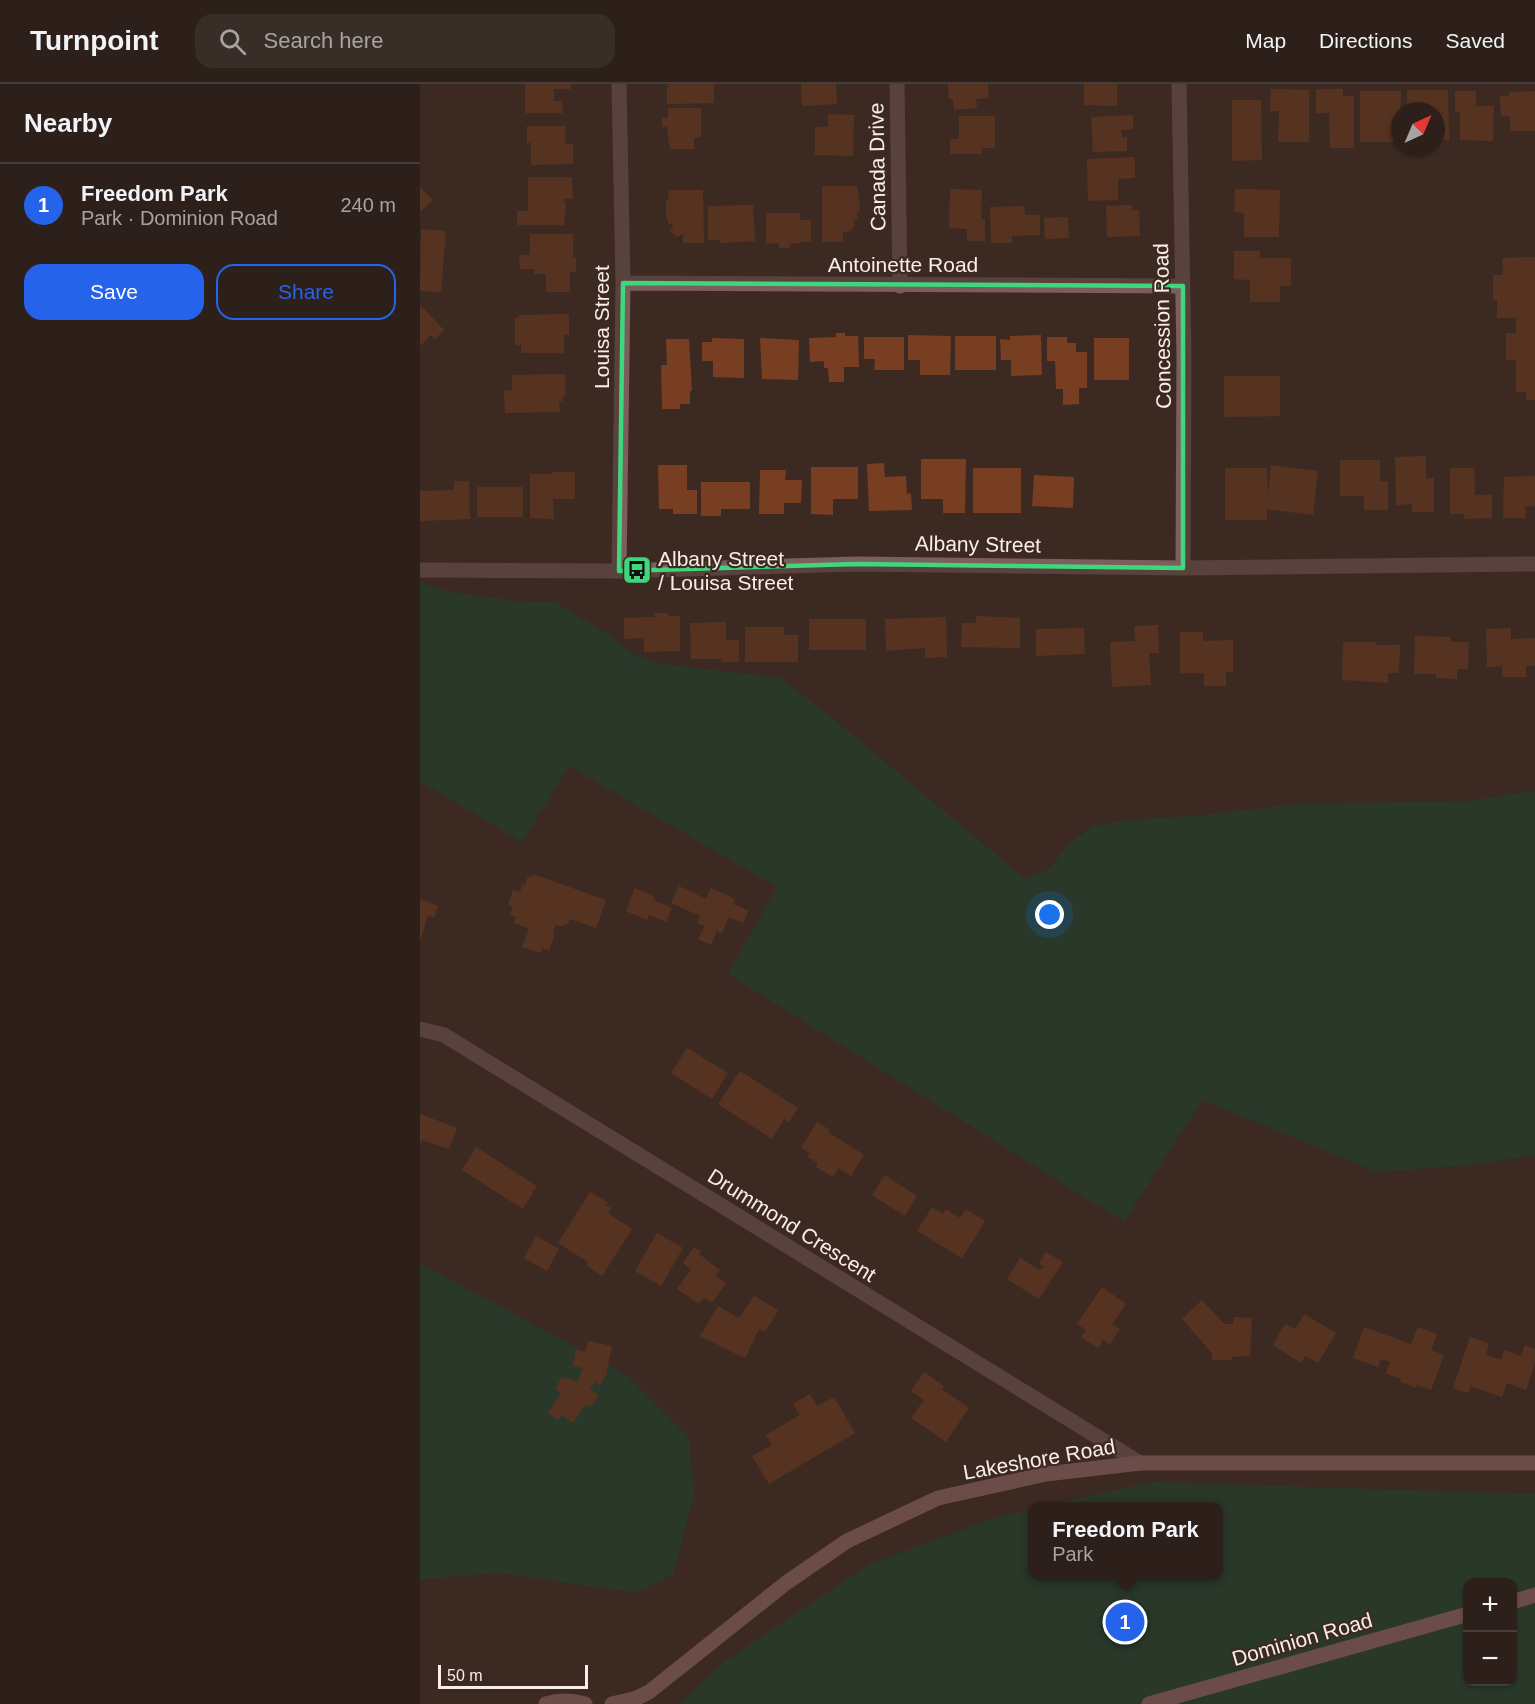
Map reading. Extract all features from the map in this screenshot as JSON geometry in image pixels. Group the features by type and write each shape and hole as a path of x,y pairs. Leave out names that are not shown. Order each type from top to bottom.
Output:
{"main road":[{"name":"Lakeshore Road","path":"612,1704 637,1698 649,1692 786,1583 847,1541 938,1498 1046,1474 1140,1463 1535,1463"},
{"path":"1517,1601 1535,1596"},
{"name":"Dominion Road","path":"1149,1704 1463,1615"},
{"path":"546,1704 561,1701 596,1704"}],"street":[{"name":"Louisa Street","path":"619,84 623,283 619,570"},
{"name":"Canada Drive","path":"897,84 900,286"},
{"name":"Concession Road","path":"1179,84 1183,285 1183,568"},
{"name":"Antoinette Road","path":"623,283 900,286 1183,285"},
{"name":"Albany Street","path":"420,570 619,570 857,564 1183,568 1535,564"},
{"name":"Drummond Crescent","path":"420,1029 444,1035 1140,1463"}],"highlighted area":[{"path":"623,283 1183,286 1183,568 857,564 619,571"}],"green space":[{"path":"420,583 453,592 515,601 555,602 608,634 633,654 662,664 781,678 1025,879 1049,869 1069,844 1093,826 1129,820 1205,815 1293,804 1469,801 1535,791 1535,1155 1469,1165 1377,1172 1202,1100 1124,1222 728,974 777,887 569,766 522,842 420,781"},
{"path":"420,1263 627,1375 689,1437 694,1496 673,1574 637,1593 501,1573 420,1579"},
{"path":"1154,1482 1535,1494 1535,1704 679,1704 724,1662 870,1564 997,1517 1028,1510 1028,1580 1223,1580 1223,1502 1062,1502"}],"building":[{"path":"525,84 571,84 571,89 554,89 554,101 562,101 563,113 525,113"},
{"path":"669,84 714,84 714,103 667,104"},
{"path":"801,84 836,84 837,104 802,106"},
{"path":"948,84 988,84 989,98 976,99 977,108 954,110 953,99 949,99"},
{"path":"1084,84 1117,84 1117,106 1084,105"},
{"path":"1271,89 1309,90 1309,142 1278,142 1279,111 1270,111"},
{"path":"1316,89 1343,89 1343,96 1354,96 1354,148 1330,148 1329,113 1316,113"},
{"path":"1407,90 1448,90 1449,140 1445,140 1445,102 1407,102"},
{"path":"1360,91 1401,91 1401,102 1391,102 1391,142 1360,142"},
{"path":"1455,91 1476,91 1476,106 1494,106 1493,141 1460,140 1460,112 1455,111"},
{"path":"1535,91 1535,131 1510,131 1510,116 1501,116 1500,96 1509,96 1509,92"},
{"path":"1232,100 1261,100 1262,160 1232,161"},
{"path":"668,108 701,108 701,137 694,138 694,149 670,149 667,127 662,127 662,118 668,118"},
{"path":"828,114 854,115 853,156 815,155 815,127 828,127"},
{"path":"1133,115 1133,129 1121,130 1122,137 1127,137 1127,151 1093,152 1091,117"},
{"path":"959,116 995,116 995,148 982,148 982,154 950,154 950,139 959,139"},
{"path":"527,126 566,126 565,144 573,144 573,164 531,165 531,143 527,143"},
{"path":"1135,157 1135,178 1118,179 1118,200 1088,201 1087,159"},
{"path":"528,177 572,177 573,199 564,199 566,202 564,225 517,225 517,211 528,211"},
{"path":"822,186 857,186 860,210 857,219 853,220 855,226 848,233 843,231 843,242 822,242"},
{"path":"420,187 433,200 420,212"},
{"path":"950,189 982,190 981,219 985,219 985,241 967,241 967,229 949,228"},
{"path":"1235,189 1280,190 1279,237 1244,237 1244,213 1234,212"},
{"path":"668,190 703,190 704,243 683,243 683,234 677,237 670,231 673,228 672,224 668,224 668,218 666,218"},
{"path":"753,205 755,241 720,243 720,240 708,240 708,206"},
{"path":"1132,205 1132,210 1139,210 1140,236 1107,237 1106,206"},
{"path":"1024,206 1025,215 1040,215 1040,235 1012,236 1012,243 991,243 990,207"},
{"path":"766,213 800,213 800,220 811,220 811,241 790,244 790,248 779,248 779,243 766,244"},
{"path":"1068,217 1069,238 1045,239 1044,218"},
{"path":"421,229 446,231 441,292 420,291"},
{"path":"530,234 573,234 573,258 576,258 576,272 570,272 570,292 546,292 546,274 534,274 534,269 520,269 519,255 530,255"},
{"path":"1234,251 1260,251 1260,258 1291,258 1291,286 1280,286 1280,302 1250,302 1250,280 1234,279"},
{"path":"1535,257 1535,400 1526,400 1526,392 1516,392 1516,360 1506,360 1506,333 1516,333 1516,318 1497,318 1497,300 1493,300 1493,275 1503,275 1502,258"},
{"path":"420,305 444,330 435,339 431,335 420,346"},
{"path":"569,314 569,335 564,335 564,353 521,353 521,345 515,345 515,318 519,318 519,315"},
{"path":"836,333 858,336 859,367 844,367 844,382 829,382 828,368 824,368 824,361 810,362 809,338 836,337"},
{"path":"908,335 951,336 950,375 920,375 920,360 908,360"},
{"path":"1041,335 1042,375 1011,376 1011,360 1001,360 1000,339 1010,340 1010,336"},
{"path":"955,336 996,336 996,370 955,370"},
{"path":"864,337 904,337 904,370 874,370 875,359 864,359"},
{"path":"1047,337 1067,337 1067,343 1076,343 1076,352 1087,352 1087,388 1079,388 1079,404 1063,405 1063,389 1056,389 1055,361 1047,361"},
{"path":"712,338 744,339 744,378 713,377 713,361 702,361 702,342 712,342"},
{"path":"760,338 799,340 798,380 762,379"},
{"path":"1094,338 1129,338 1129,380 1094,380"},
{"path":"666,339 689,339 692,391 690,391 690,404 680,404 680,409 662,409 661,365 667,365"},
{"path":"565,374 566,396 563,396 563,401 559,401 560,412 505,413 504,391 512,390 512,375"},
{"path":"1224,376 1280,376 1280,416 1224,417"},
{"path":"1426,456 1426,479 1434,478 1434,512 1412,512 1412,504 1396,505 1395,457"},
{"path":"921,459 966,459 965,513 943,513 943,499 921,499"},
{"path":"1340,460 1380,460 1380,481 1388,481 1388,510 1364,510 1364,496 1340,496"},
{"path":"884,463 885,477 906,476 907,494 911,493 912,510 869,511 867,464"},
{"path":"658,465 687,465 687,490 697,490 697,514 673,514 673,509 659,509"},
{"path":"1271,465 1318,471 1313,515 1267,509 1267,520 1225,520 1225,468 1267,468 1268,497"},
{"path":"811,467 858,467 858,499 833,499 833,515 811,514"},
{"path":"973,468 1021,468 1021,513 973,513"},
{"path":"1450,468 1474,468 1475,495 1492,495 1492,518 1464,519 1464,514 1450,514"},
{"path":"760,470 786,470 785,480 802,480 801,503 784,503 784,514 759,514"},
{"path":"552,472 575,472 575,499 553,499 554,519 530,518 530,474 552,474"},
{"path":"1034,475 1074,477 1073,508 1032,506"},
{"path":"1535,476 1535,506 1525,507 1526,518 1503,518 1504,477"},
{"path":"454,481 469,481 470,519 420,521 420,491 454,490"},
{"path":"701,482 750,482 750,509 721,509 721,516 701,516"},
{"path":"477,487 523,487 523,517 477,517"},
{"path":"655,613 680,616 680,651 644,652 644,638 624,639 624,618 655,617"},
{"path":"976,616 1020,618 1020,648 961,647 962,623 976,623"},
{"path":"946,617 947,657 925,658 925,648 886,651 885,619"},
{"path":"809,619 866,619 866,650 809,650"},
{"path":"726,622 726,640 739,640 739,662 721,662 721,659 691,659 690,623"},
{"path":"1158,625 1159,653 1149,653 1151,685 1112,687 1110,642 1135,641 1134,626"},
{"path":"745,627 784,627 784,635 798,635 798,662 745,662"},
{"path":"1084,628 1085,654 1036,656 1036,629"},
{"path":"1511,628 1511,639 1535,638 1535,666 1526,666 1526,677 1502,677 1502,666 1487,667 1486,629"},
{"path":"1180,632 1203,632 1203,641 1233,640 1233,672 1226,672 1226,686 1204,686 1204,673 1180,673"},
{"path":"1415,636 1451,637 1451,642 1469,642 1468,669 1457,669 1457,679 1436,678 1436,674 1414,674"},
{"path":"1343,642 1400,645 1399,673 1388,673 1388,683 1342,680"},
{"path":"533,874 606,900 596,928 570,919 568,924 560,926 556,924 549,951 542,948 541,953 522,947 529,929 514,923 516,917 510,915 513,907 508,905 513,890 520,892 528,876 532,877"},
{"path":"679,886 706,899 711,888 735,899 733,904 749,911 743,923 729,917 721,934 717,931 711,945 698,939 705,926 697,923 700,916 671,903"},
{"path":"635,888 672,908 666,922 649,915 647,920 626,911"},
{"path":"420,899 438,906 434,918 428,915 420,942"},
{"path":"687,1048 728,1073 712,1099 671,1073"},
{"path":"740,1071 798,1108 789,1122 784,1119 772,1139 718,1104"},
{"path":"420,1114 457,1128 449,1149 422,1140 420,1144"},
{"path":"817,1122 830,1130 828,1132 864,1155 851,1176 838,1168 833,1177 816,1167 818,1163 808,1157 810,1153 801,1148"},
{"path":"476,1147 537,1186 523,1209 462,1170"},
{"path":"885,1175 917,1196 905,1216 872,1195"},
{"path":"590,1192 608,1202 606,1205 611,1208 608,1213 632,1229 602,1276 586,1265 588,1262 558,1243"},
{"path":"932,1207 943,1214 946,1209 960,1218 966,1209 985,1221 962,1258 917,1231"},
{"path":"657,1233 683,1248 661,1286 635,1271"},
{"path":"536,1236 559,1249 547,1271 524,1258"},
{"path":"694,1247 701,1251 699,1254 720,1270 716,1276 726,1283 712,1303 704,1298 699,1304 677,1289 691,1269 683,1263"},
{"path":"1046,1252 1063,1262 1039,1299 1007,1279 1020,1258 1040,1270 1043,1266 1039,1264"},
{"path":"1102,1287 1126,1304 1112,1324 1120,1329 1110,1344 1103,1340 1098,1348 1081,1337 1086,1330 1077,1324"},
{"path":"754,1296 778,1310 765,1332 759,1329 745,1358 700,1336 718,1306 739,1318"},
{"path":"1202,1300 1224,1324 1233,1324 1233,1317 1252,1318 1250,1356 1232,1357 1232,1360 1212,1360 1212,1353 1182,1319"},
{"path":"1304,1314 1336,1333 1318,1363 1305,1356 1301,1363 1273,1345 1285,1324 1295,1329"},
{"path":"1364,1327 1411,1344 1418,1327 1437,1334 1431,1350 1444,1355 1431,1390 1417,1385 1416,1388 1400,1382 1401,1379 1386,1373 1390,1362 1381,1359 1378,1367 1353,1358"},
{"path":"1470,1337 1489,1343 1486,1355 1501,1360 1504,1350 1521,1356 1525,1345 1535,1349 1535,1363 1526,1390 1507,1383 1502,1397 1471,1386 1468,1393 1453,1388"},
{"path":"588,1341 612,1346 606,1375 600,1385 595,1382 590,1389 599,1395 591,1407 586,1404 573,1423 562,1415 558,1420 548,1413 561,1393 555,1389 562,1377 565,1380 567,1377 577,1383 583,1368 573,1366 576,1350 585,1352"},
{"path":"924,1372 944,1386 942,1389 969,1408 946,1442 911,1418 924,1400 911,1391"},
{"path":"810,1394 817,1406 834,1397 855,1433 769,1484 752,1456 772,1445 766,1435 800,1415 793,1404"}],"place":[{"name":"Albany Street / Louisa Street","path":"637,570"},
{"name":"Freedom Park","path":"1125,1622"}]}
